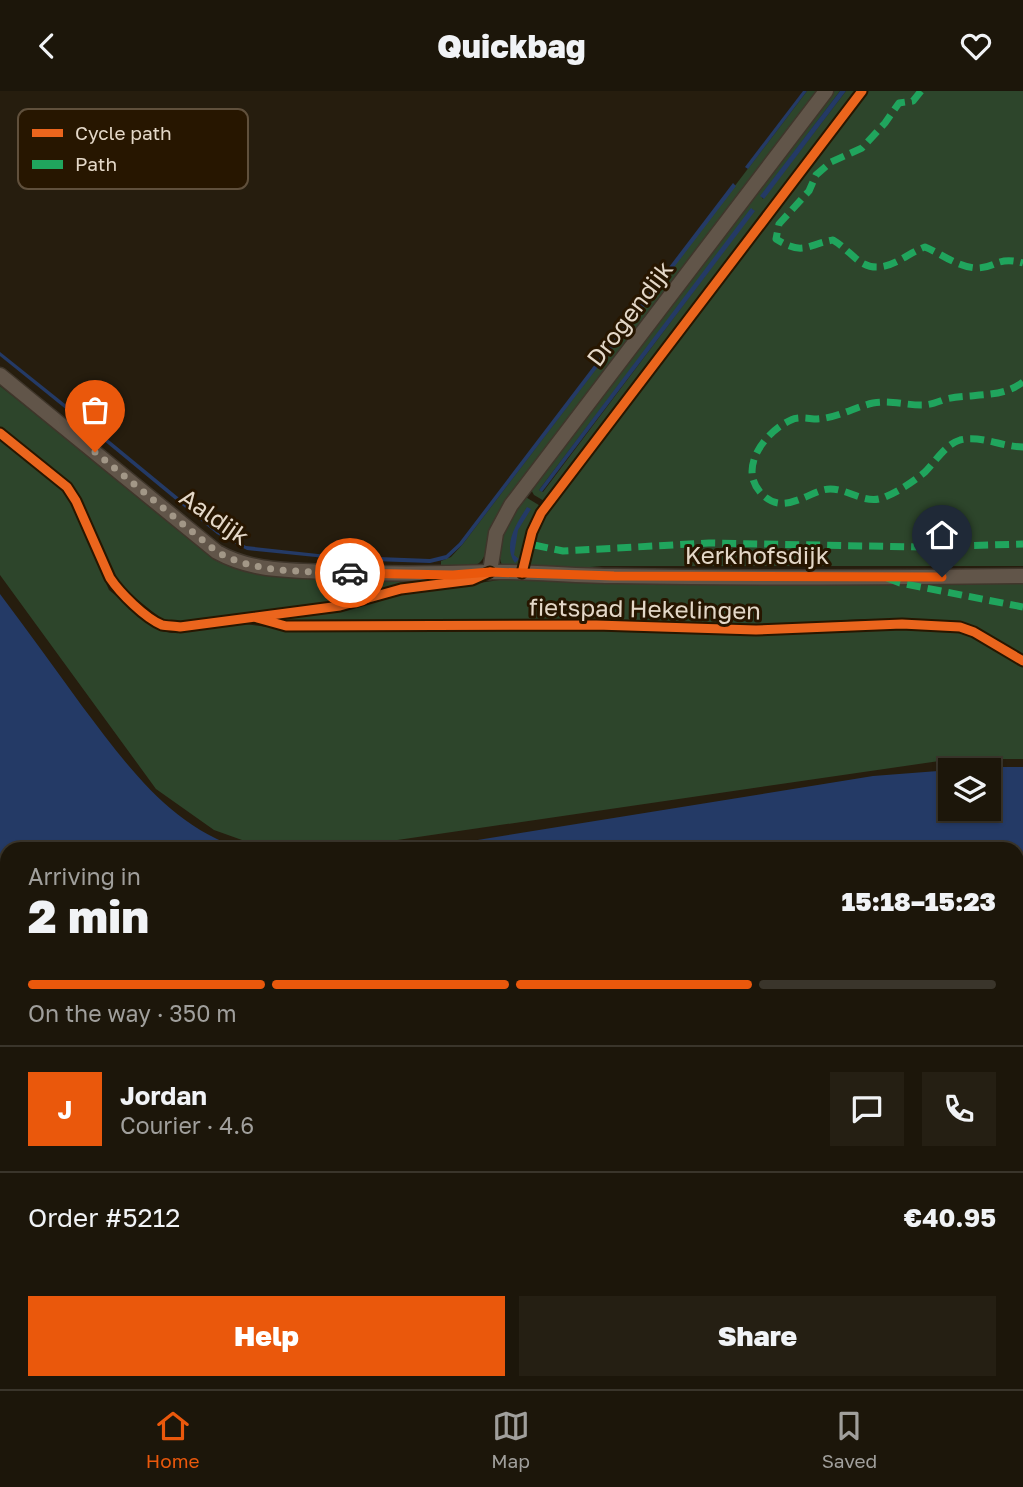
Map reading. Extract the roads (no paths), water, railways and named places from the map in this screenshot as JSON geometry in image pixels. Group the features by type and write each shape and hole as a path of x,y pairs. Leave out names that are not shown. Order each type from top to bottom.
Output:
{"street":[{"name":"Drogendijk","path":"490,572 496,533 511,505 826,91"},
{"name":"Aaldijk","path":"0,375 217,552 232,560 275,569 376,574 453,575 490,572"},
{"name":"Kerkhofsdijk","path":"490,572 614,576 1023,576"}],"water":[{"path":"803,91 807,91 748,169 745,167"},
{"path":"840,91 846,91 764,199 760,196"},
{"path":"733,183 736,186 462,545 447,559 430,563 345,560 247,550 217,534 103,440 105,437 223,534 246,546 327,555 430,559 446,555 459,543"},
{"path":"751,208 755,211 542,492 539,490"},
{"path":"0,352 90,424 88,427 0,356"},
{"path":"527,507 531,509 518,530 514,555 519,559 515,563 511,556 510,542"},
{"path":"0,594 133,771 193,826 225,842 0,842"},
{"path":"1001,767 1023,767 1023,842 465,842 873,776 938,771 938,821 1001,821"}]}
